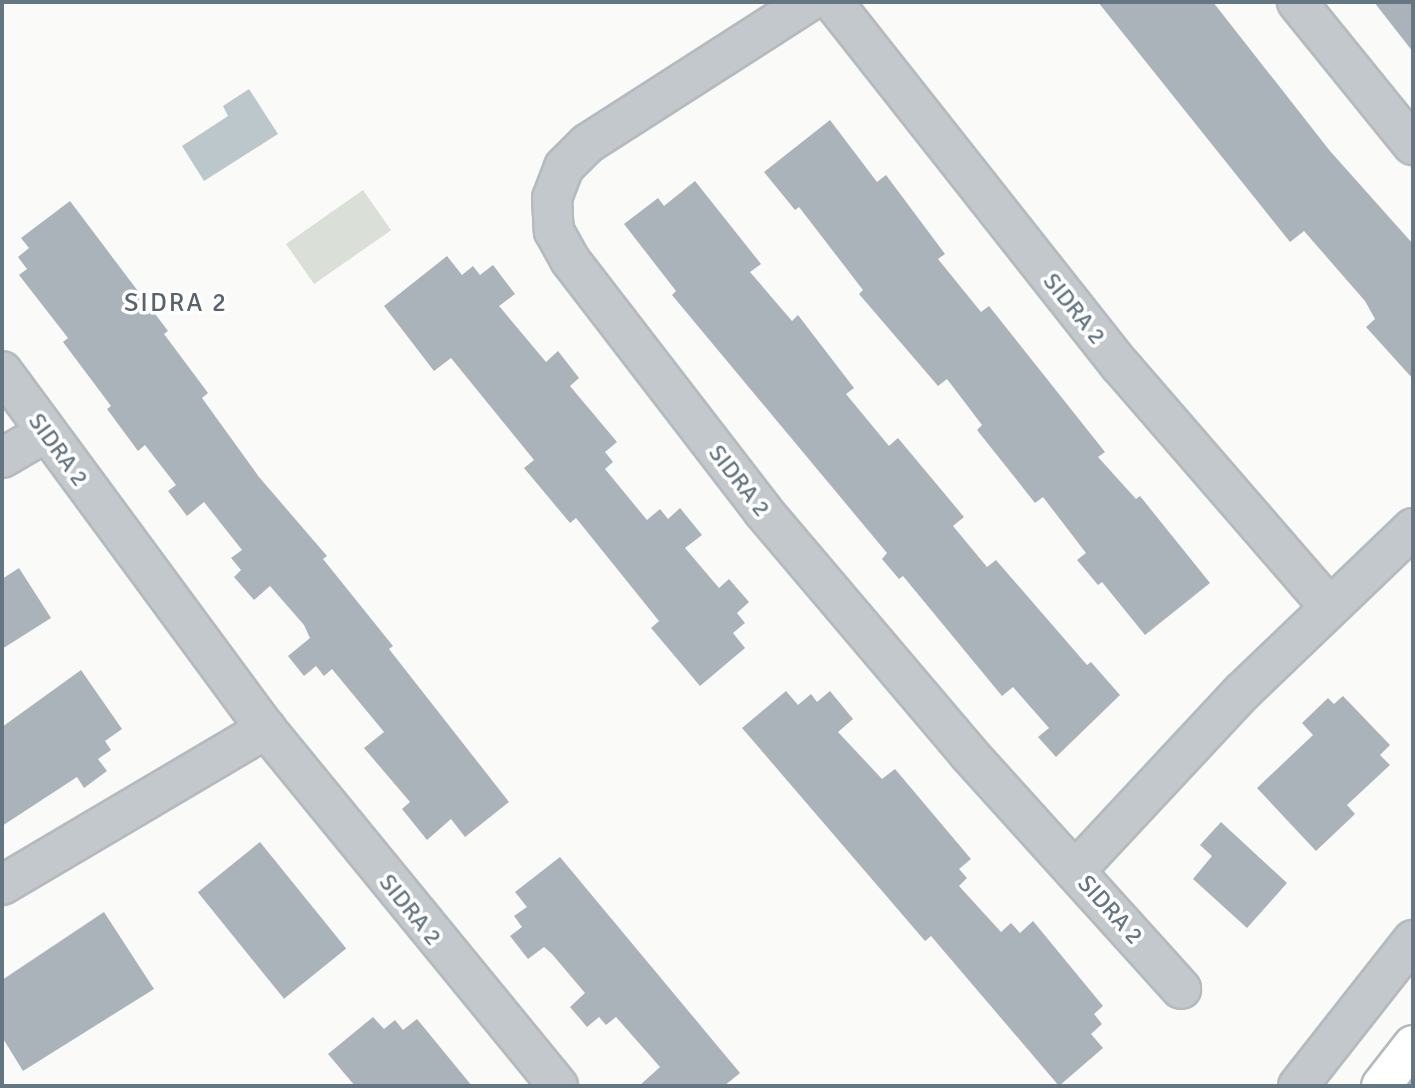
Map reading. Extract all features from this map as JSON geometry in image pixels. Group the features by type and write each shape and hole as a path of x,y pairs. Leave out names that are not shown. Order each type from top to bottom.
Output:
{"main road":[{"path":"1381,1086 1413,1045"}],"street":[{"name":"SIDRA 2","path":"808,2 588,143 564,167 552,198 554,231 585,281 763,511 864,634 1181,989"},
{"name":"SIDRA 2","path":"833,2 1120,365 1329,606"},
{"path":"1297,2 1413,145"},
{"name":"SIDRA 2","path":"2,371 45,433 266,729 558,1086"},
{"path":"2,458 45,433"},
{"name":"SIDRA 2","path":"1075,871 1157,780 1329,606 1413,528"},
{"path":"2,885 266,729"},
{"path":"1298,1086 1413,940"}],"shaded area":[{"path":"249,89 278,134 204,181 182,146 228,116 223,106"},
{"path":"363,190 391,230 314,284 286,244"}],"building":[{"path":"1098,2 1213,2 1330,151 1413,244 1413,379 1366,327 1375,319 1365,301 1304,231 1290,242"},
{"path":"1374,2 1413,2 1413,52"},
{"path":"830,120 877,182 886,175 945,254 938,259 981,312 989,306 1105,452 1098,457 1136,499 1140,496 1210,583 1145,635 1102,582 1098,585 1077,560 1086,553 1043,497 1035,503 977,430 982,425 947,379 938,386 859,294 863,290 799,207 795,210 764,172"},
{"path":"695,181 761,264 750,272 792,321 798,315 854,388 846,394 889,446 898,438 964,517 953,526 987,567 996,560 1087,665 1091,662 1120,695 1056,757 1038,737 1049,728 1013,687 1002,696 903,576 899,579 882,559 887,553 672,295 676,291 624,224 658,198 664,206"},
{"path":"70,201 168,331 164,334 208,393 202,398 259,477 327,556 323,559 393,646 389,649 509,802 465,837 451,819 427,840 402,809 410,802 364,748 384,732 332,669 324,676 316,666 304,676 288,656 310,638 304,625 270,586 254,600 234,577 241,570 231,558 242,550 204,502 187,516 168,491 176,485 145,445 138,451 107,409 111,406 63,342 68,338 19,275 27,269 18,257 29,248 21,238"},
{"path":"447,256 462,275 473,266 480,275 493,265 515,294 499,306 546,362 558,351 579,378 570,386 617,442 605,452 613,462 605,469 647,520 660,509 668,519 680,508 702,535 685,548 719,588 729,579 749,602 737,613 745,623 733,633 745,648 700,686 651,628 659,621 576,518 570,523 524,468 534,460 451,358 434,371 384,306"},
{"path":"19,568 51,618 2,649 2,579"},
{"path":"81,670 122,729 105,741 111,750 98,759 107,771 84,788 77,777 2,826 2,727"},
{"path":"786,691 798,705 811,694 817,702 830,691 853,719 838,732 882,779 895,769 971,859 959,869 967,878 959,886 1001,932 1011,923 1020,933 1033,921 1103,1006 1094,1014 1102,1024 1091,1034 1103,1048 1059,1086 931,936 925,941 742,728"},
{"path":"1343,696 1390,745 1380,755 1390,765 1347,805 1355,814 1316,851 1257,788 1313,735 1302,723 1328,698 1334,704"},
{"path":"1221,822 1287,883 1247,928 1193,879 1212,856 1200,845"},
{"path":"260,842 346,948 284,999 198,892"},
{"path":"560,857 740,1073 724,1086 639,1086 660,1067 616,1017 606,1025 599,1017 587,1027 570,1007 585,993 552,954 544,947 528,959 510,936 522,927 514,916 527,907 515,892"},
{"path":"104,912 154,989 23,1071 2,1037 2,980"},
{"path":"373,1017 384,1029 395,1020 403,1030 417,1019 472,1086 355,1086 328,1054"}],"district":[{"name":"SIDRA 2","path":"176,304"}]}
